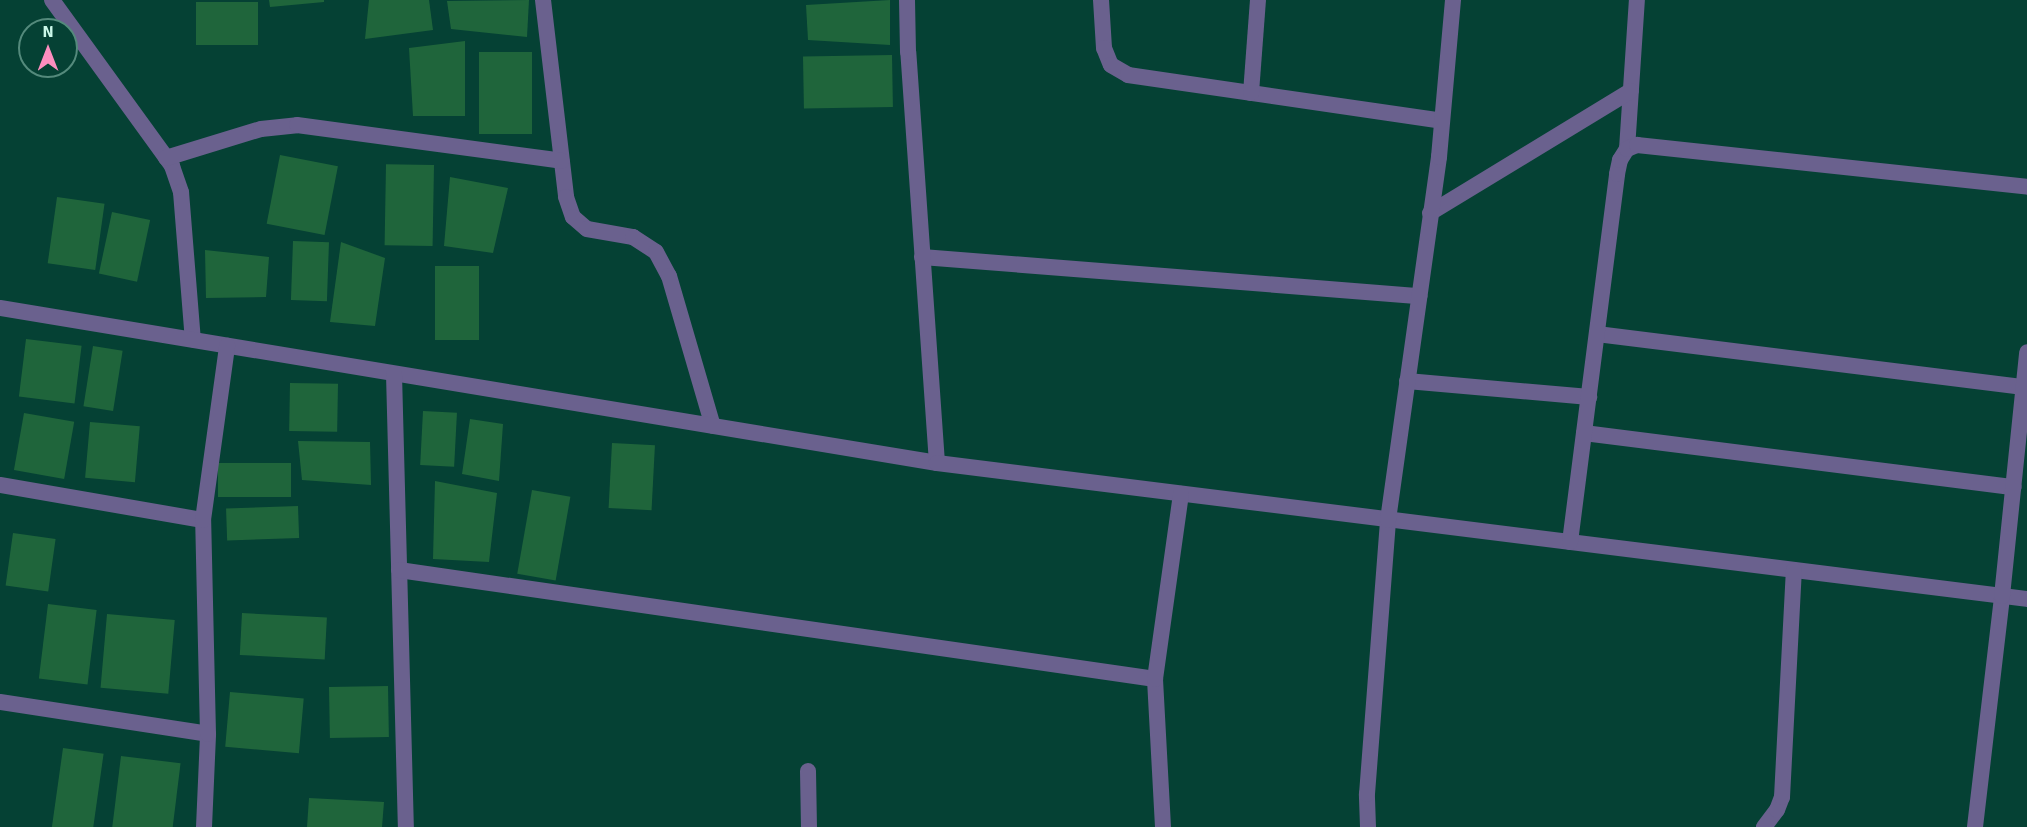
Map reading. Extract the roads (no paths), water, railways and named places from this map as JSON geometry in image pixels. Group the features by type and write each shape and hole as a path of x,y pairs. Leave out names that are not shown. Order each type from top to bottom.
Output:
{"street":[{"path":"52,0 166,158 181,192 193,340"},
{"path":"543,0 566,197 573,218 587,229 633,237 656,252 669,276 713,426"},
{"path":"907,0 937,463"},
{"path":"1101,0 1104,48 1111,65 1128,75 1442,121"},
{"path":"1251,93 1258,0"},
{"path":"1368,827 1367,794 1388,520 1431,213 1453,0"},
{"path":"1570,542 1617,174 1620,160 1627,149 1637,0"},
{"path":"1431,213 1631,91"},
{"path":"166,158 261,129 297,125 562,161"},
{"path":"1627,149 1637,145 2027,187"},
{"path":"922,257 1419,296"},
{"path":"0,308 937,463 2027,599"},
{"path":"1597,334 2024,387"},
{"path":"204,827 208,734 203,520 227,346"},
{"path":"1975,827 2027,352"},
{"path":"394,374 406,827"},
{"path":"1407,381 1589,397"},
{"path":"1584,433 2014,486"},
{"path":"0,485 203,520"},
{"path":"1163,827 1155,679 1181,494"},
{"path":"399,570 1155,679"},
{"path":"1764,827 1777,810 1782,796 1794,570"},
{"path":"0,702 208,734"},
{"path":"808,771 809,827"}]}
